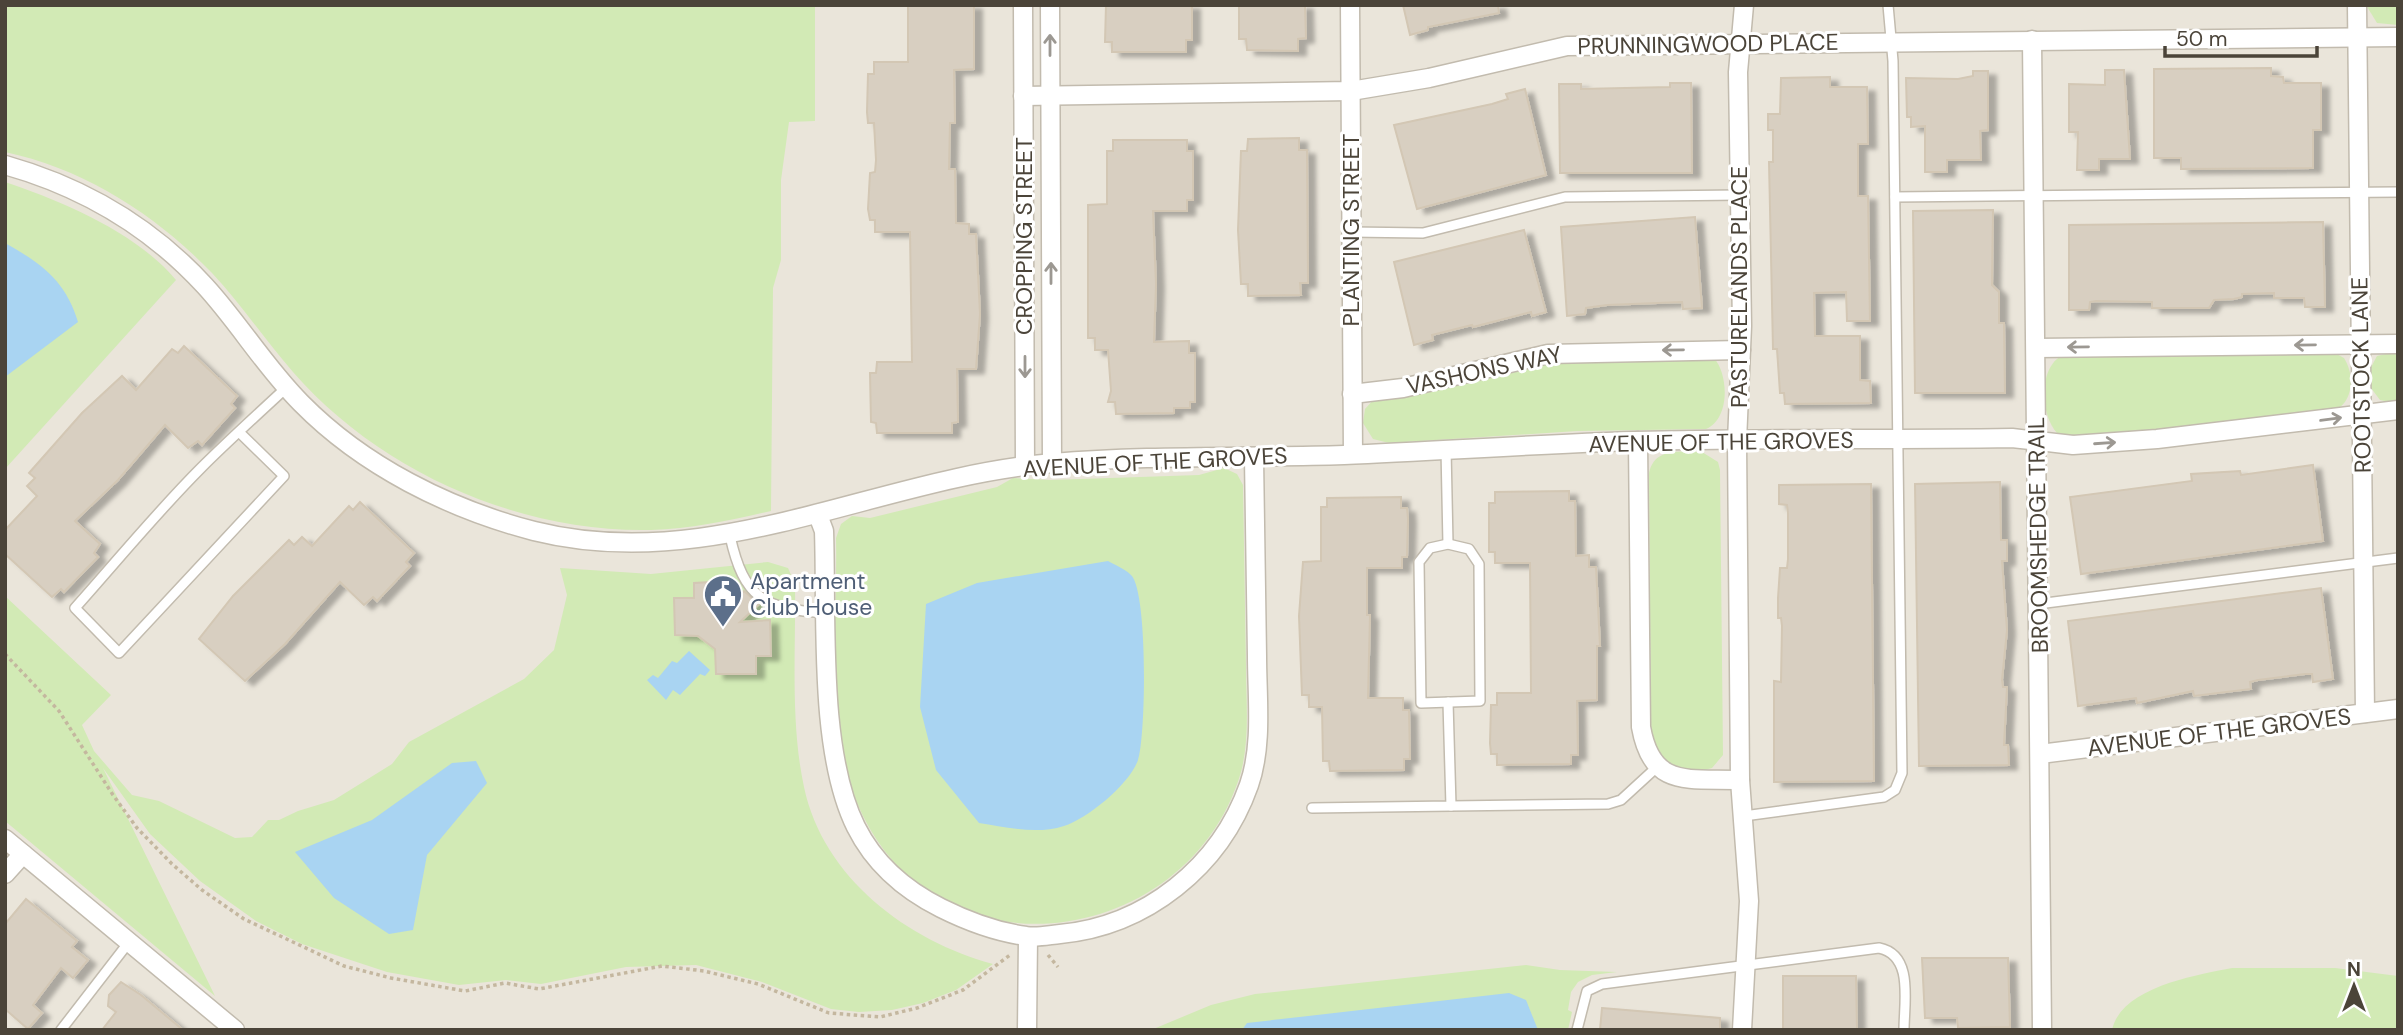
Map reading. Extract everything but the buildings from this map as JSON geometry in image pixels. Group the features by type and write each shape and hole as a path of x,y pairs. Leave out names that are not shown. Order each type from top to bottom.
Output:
{"street":[{"name":"CROPPING STREET","path":"1023,5 1025,466"},
{"name":"CROPPING STREET","path":"1050,5 1052,463"},
{"name":"PLANTING STREET","path":"1350,5 1353,454"},
{"name":"PASTURELANDS PLACE","path":"1742,1030 1749,890 1740,780 1737,441 1741,350 1738,72 1744,5"},
{"name":"ROOTSTOCK LANE","path":"2357,5 2365,713"},
{"name":"PRUNNINGWOOD PLACE","path":"1023,96 1351,90 1429,78 1567,46 2398,37"},
{"name":"BROOMSHEDGE TRAIL","path":"2032,40 2042,1030"},
{"name":"AVENUE OF THE GROVES","path":"5,165 52,178 112,209 161,243 208,288 286,387 356,450 414,486 473,512 538,532 606,541 668,542 730,536 951,478 1052,463 1254,458 1639,441 2012,438 2037,443 2073,445 2157,439 2398,410"},
{"path":"2036,348 2398,344"},
{"name":"VASHONS WAY","path":"1352,394 1403,388 1548,354 1741,350"},
{"path":"1639,441 1641,727 1645,752 1657,767 1672,776 1740,780"},
{"path":"818,515 824,531 834,760 856,827 876,858 901,884 930,902 1028,945 1113,922 1169,893 1196,872 1218,844 1249,785 1258,727 1254,458"},
{"name":"AVENUE OF THE GROVES","path":"2040,754 2398,709"},
{"path":"5,839 235,1030"},
{"path":"5,874 23,854"},
{"path":"1027,1030 1028,945"}],"lane":[{"path":"1744,816 1884,797 1899,784 1902,773 1893,61 1888,5"},
{"path":"1895,198 2398,192"},
{"path":"1351,233 1423,233 1565,197 1740,195"},
{"path":"239,432 284,476 119,653 75,608 200,469 286,387"},
{"path":"1446,449 1448,544"},
{"path":"730,536 736,563 755,593 768,603 787,610 827,613"},
{"path":"1448,544 1469,549 1479,564 1480,701 1421,703 1419,562 1430,548 1448,544"},
{"path":"2038,604 2398,558"},
{"path":"1448,702 1451,806"},
{"path":"1312,808 1608,804 1621,800 1657,767"},
{"path":"61,1030 129,942"},
{"path":"1577,1030 1583,999 1593,986 1879,948 1889,950 1898,957 1903,971 1904,1030"}],"path":[{"path":"5,654 59,711 129,817 172,864 202,890 244,919 344,966 391,978 465,991 505,983 539,989 662,966 704,971 758,985 829,1013 880,1017 918,1008 963,990 1028,945 1047,954 1058,967"}],"shaded area":[{"path":"5,5 2398,5 2398,1030 5,1030"}],"green space":[{"path":"5,5 815,5 815,121 789,122 781,180 781,260 773,288 771,511 696,526 651,530 601,528 551,520 502,507 455,489 409,466 367,439 328,407 293,372 223,285 167,232 118,197 91,182 35,160 5,152"},
{"path":"2366,5 2398,5 2398,25 2377,23"},
{"path":"5,182 74,209 120,233 160,263 176,280 5,469"},
{"path":"2331,351 2344,358 2351,382 2343,404 2329,413 2079,438 2057,433 2047,414 2044,391 2046,380 2055,361 2063,355"},
{"path":"2398,351 2398,404 2380,400 2371,388 2369,371 2377,356"},
{"path":"1714,358 1722,375 1725,396 1719,416 1714,424 1706,429 1577,431 1389,443 1373,439 1363,423 1365,409 1375,398 1527,363"},
{"path":"1702,452 1718,462 1720,470 1723,755 1712,768 1691,772 1670,764 1651,742 1649,473 1652,465 1663,455"},
{"path":"1224,468 1237,474 1243,485 1247,732 1241,772 1214,830 1173,875 1121,906 1064,922 1006,922 950,905 901,870 863,816 850,784 842,751 835,680 836,538 841,524 852,516 870,518 997,487 1013,478 1051,480 1199,475"},
{"path":"768,562 788,568 795,584 797,737 804,787 814,820 830,850 850,877 874,901 901,922 930,939 961,954 993,964 956,990 923,1003 892,1010 859,1012 831,1009 762,982 696,965 626,967 541,984 506,980 459,985 387,972 302,944 256,921 200,881 150,834 103,768 215,996 5,821 5,596 111,695 82,725 94,751 132,795 159,801 235,838 252,837 268,820 279,820 334,800 392,764 409,742 524,679 554,650 567,595 560,568 651,574"},
{"path":"1526,965 1560,970 1617,972 1592,975 1578,982 1571,992 1568,1010 1572,1012 1568,1030 1151,1030 1211,1005 1255,994"},
{"path":"2232,968 2335,968 2398,976 2398,1030 2112,1030 2118,1015 2145,993 2181,979"}],"water":[{"path":"5,243 51,275 73,307 78,322 5,377"},
{"path":"1108,561 1131,575 1137,587 1144,664 1143,723 1138,760 1126,779 1107,799 1084,816 1064,826 1032,830 979,823 936,770 920,707 926,604 977,583"},
{"path":"689,651 710,670 705,676 700,674 680,695 673,690 666,700 647,680 653,675 658,678 672,661 677,663"},
{"path":"476,761 487,783 427,855 413,930 389,934 334,898 295,852 372,820 452,763"},
{"path":"1509,993 1526,1000 1538,1030 1242,1030 1247,1023"}],"place":[{"name":"Apartment Club House","path":"723,628"}]}
